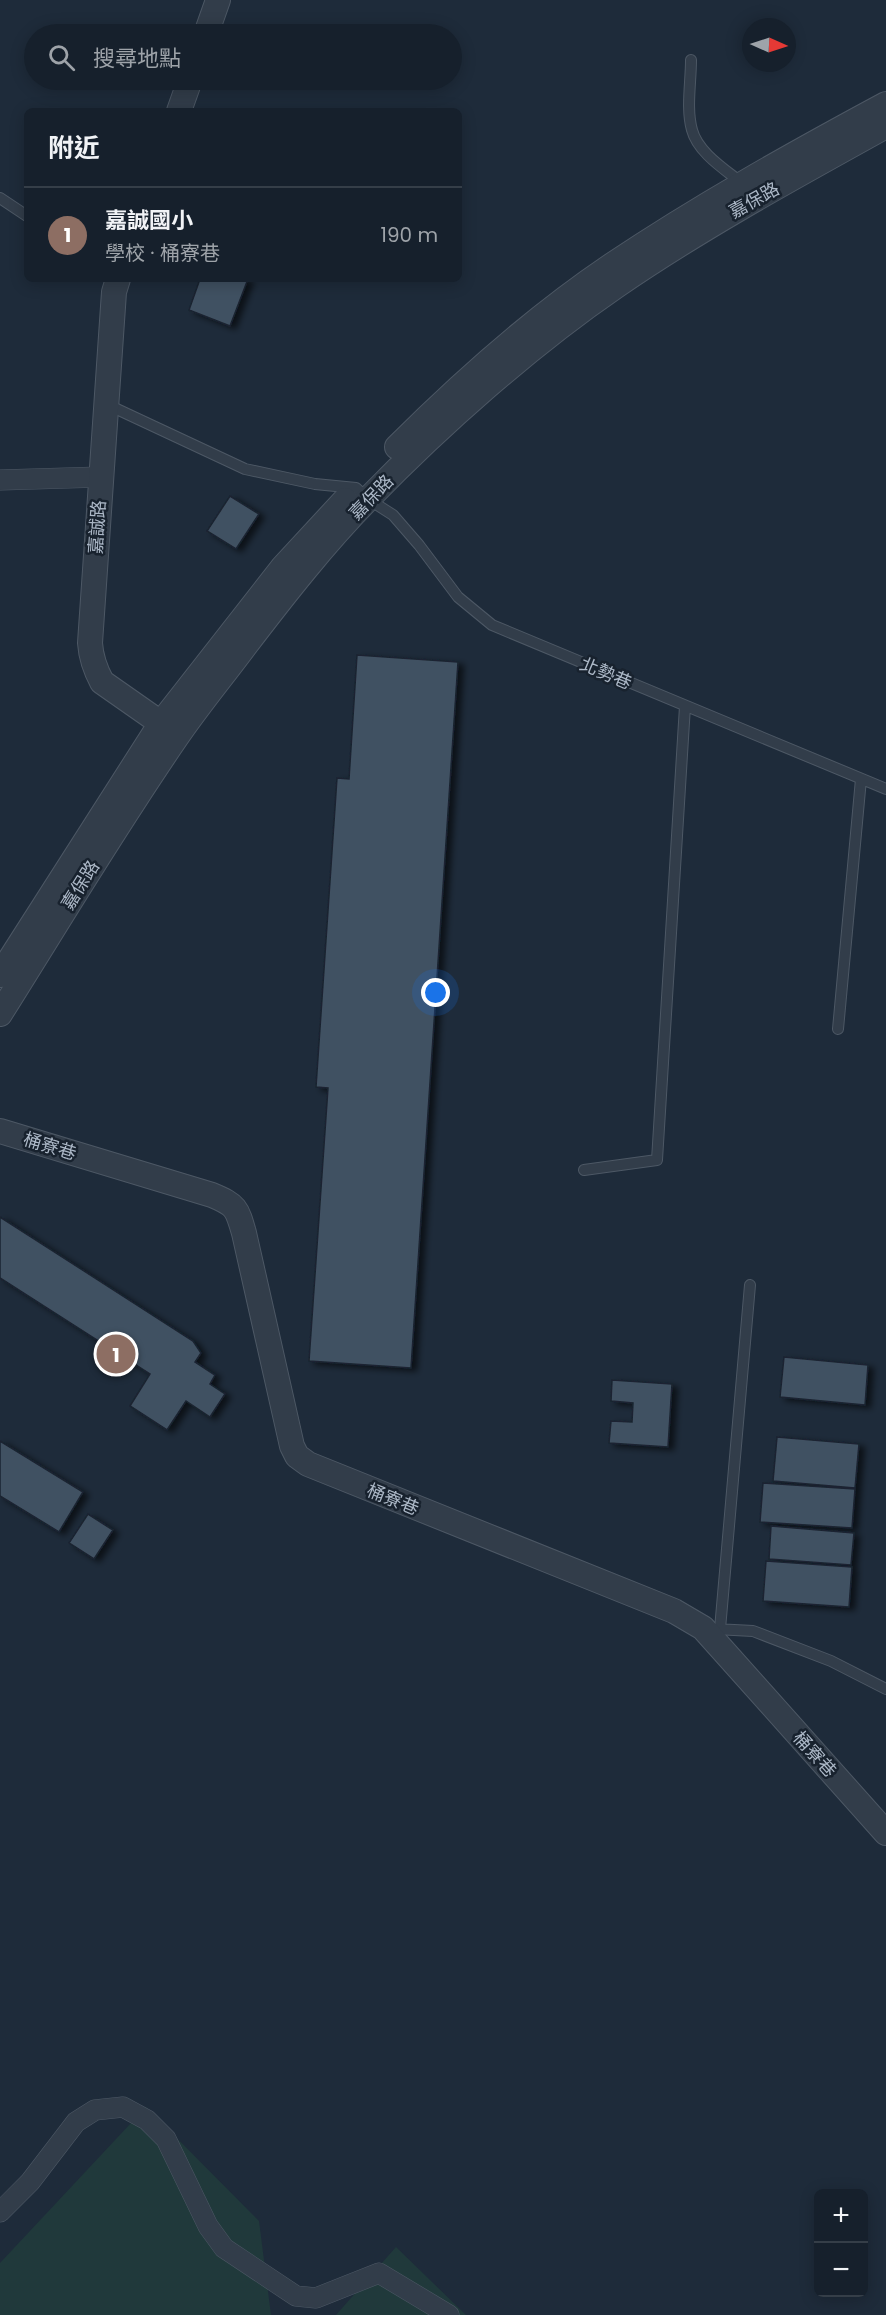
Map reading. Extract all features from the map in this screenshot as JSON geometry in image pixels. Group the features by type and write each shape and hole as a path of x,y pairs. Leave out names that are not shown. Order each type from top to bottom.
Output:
{"street":[{"path":"210,24 218,0"},
{"path":"180,108 186,90"},
{"name":"嘉保路","path":"362,494 440,406 551,310 612,265 743,185 886,104"},
{"name":"嘉保路","path":"0,975 283,567 362,494 425,443 534,348 614,287 719,219 886,126"},
{"name":"嘉誠路","path":"117,282 114,292 105,403 91,656 102,682 169,729"},
{"path":"0,480 100,477"},
{"name":"嘉保路","path":"0,1014 91,866 169,729"},
{"name":"桶寮巷","path":"0,1131 212,1195 232,1204 240,1217 292,1446 297,1456 308,1464 674,1611 711,1629 886,1833"},
{"path":"0,2212 30,2182 76,2122 95,2110 123,2107 147,2120 166,2139 208,2226 224,2248 296,2296 316,2298 379,2273 449,2315"}],"lane":[{"path":"691,60 692,133 707,154 743,185"},
{"path":"0,198 24,214"},
{"path":"105,403 245,469 362,494"},
{"name":"北勢巷","path":"362,494 393,515 458,597 492,625 886,789"},
{"path":"584,1170 657,1160 685,706"},
{"path":"838,1029 861,779"},
{"path":"750,1285 711,1629 753,1630 831,1661 886,1689"}],"green space":[{"path":"146,2107 259,2221 271,2315 0,2315 0,2263"},
{"path":"396,2247 466,2315 336,2315"}],"building":[{"path":"199,282 247,282 230,326 189,310"},
{"path":"230,496 259,514 236,549 207,531"},
{"path":"357,655 458,662 411,1368 309,1361 328,1088 316,1087 337,778 349,779"},
{"path":"0,1217 193,1341 201,1353 195,1362 215,1375 210,1384 225,1394 210,1417 186,1401 167,1430 130,1406 150,1374 0,1278"},
{"path":"784,1357 868,1365 865,1405 780,1397"},
{"path":"612,1380 672,1384 668,1447 609,1443 611,1421 632,1422 633,1403 611,1401"},
{"path":"777,1437 859,1444 855,1488 773,1481"},
{"path":"0,1441 83,1492 59,1532 0,1496"},
{"path":"763,1483 855,1489 852,1528 760,1522"},
{"path":"88,1514 113,1530 94,1559 69,1543"},
{"path":"771,1526 854,1533 851,1565 769,1559"},
{"path":"766,1561 852,1567 849,1607 763,1601"}],"place":[{"name":"嘉誠國小","path":"116,1354"}]}
